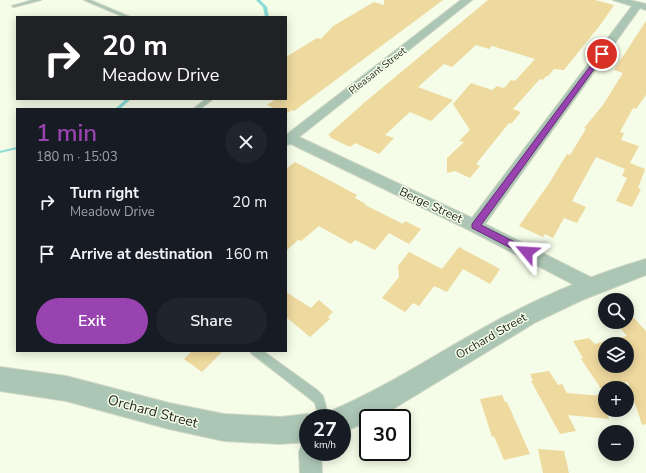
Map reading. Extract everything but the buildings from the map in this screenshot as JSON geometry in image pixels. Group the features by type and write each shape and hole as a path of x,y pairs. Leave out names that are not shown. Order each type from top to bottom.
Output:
{"street":[{"name":"Pleasant Street","path":"288,139 468,0"},
{"path":"476,226 642,6 618,0"},
{"name":"Berge Street","path":"288,139 476,226 592,286"},
{"name":"Orchard Street","path":"351,415 395,394 533,312 592,286 646,267"},
{"name":"Orchard Street","path":"0,379 66,389 210,426 262,432 299,433"},
{"path":"311,461 311,473"}],"lane":[{"path":"14,6 39,0"},
{"path":"86,0 126,16"},
{"path":"197,108 209,100"},
{"path":"256,352 313,394 319,400 317,409"}],"waterway":[{"path":"258,0 265,7 267,16"},
{"path":"118,108 128,100"},
{"path":"0,152 16,148"}],"route":[{"path":"527,252 476,226 602,54"}]}
